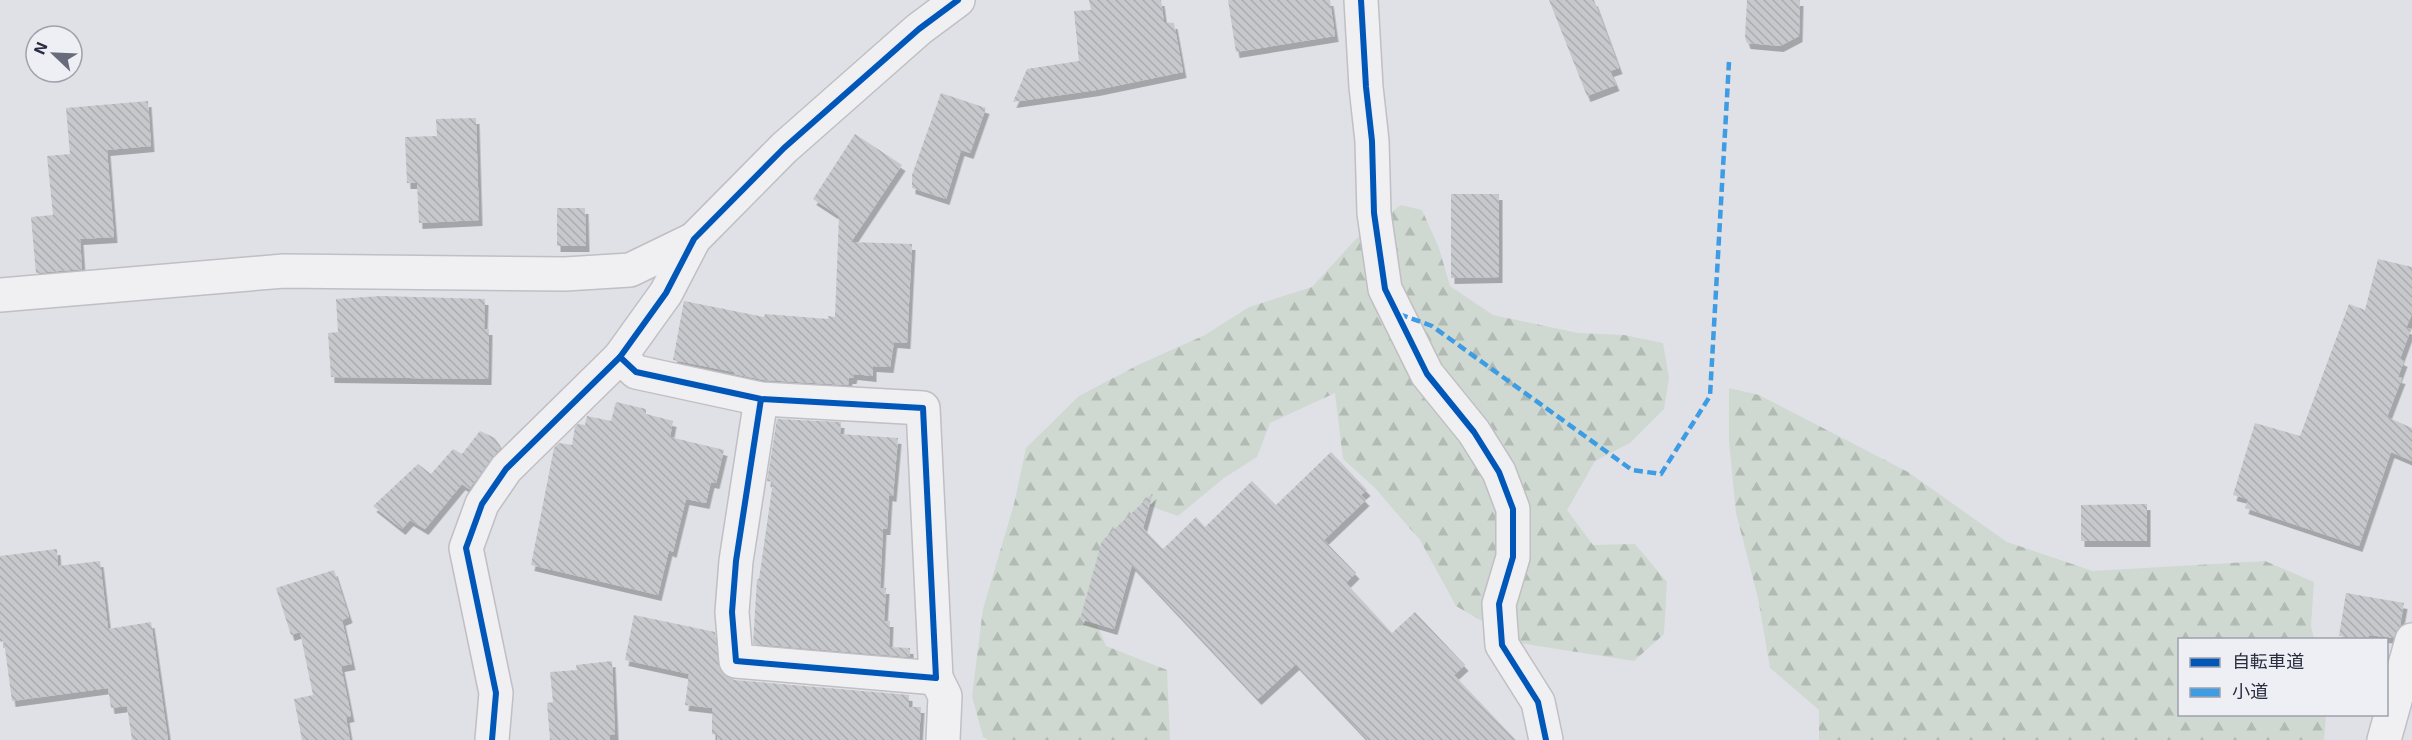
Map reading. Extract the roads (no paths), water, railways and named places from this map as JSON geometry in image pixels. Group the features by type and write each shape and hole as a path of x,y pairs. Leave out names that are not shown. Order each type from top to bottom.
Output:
{"street":[{"path":"492,740 496,693 466,549 482,504 506,469 620,357 666,293 694,239 784,148 919,29 957,0"},
{"path":"1361,0 1372,141 1374,213 1384,289 1427,374 1474,432 1498,472 1513,509 1513,557 1498,604 1502,645 1538,702 1546,740"},
{"path":"0,295 284,270 565,274 630,270 694,239"},
{"path":"620,357 636,372 761,399 923,408 936,678 945,696 943,740"},
{"path":"761,399 736,561 732,612 736,661 936,678"},
{"path":"2384,740 2412,640"}]}
